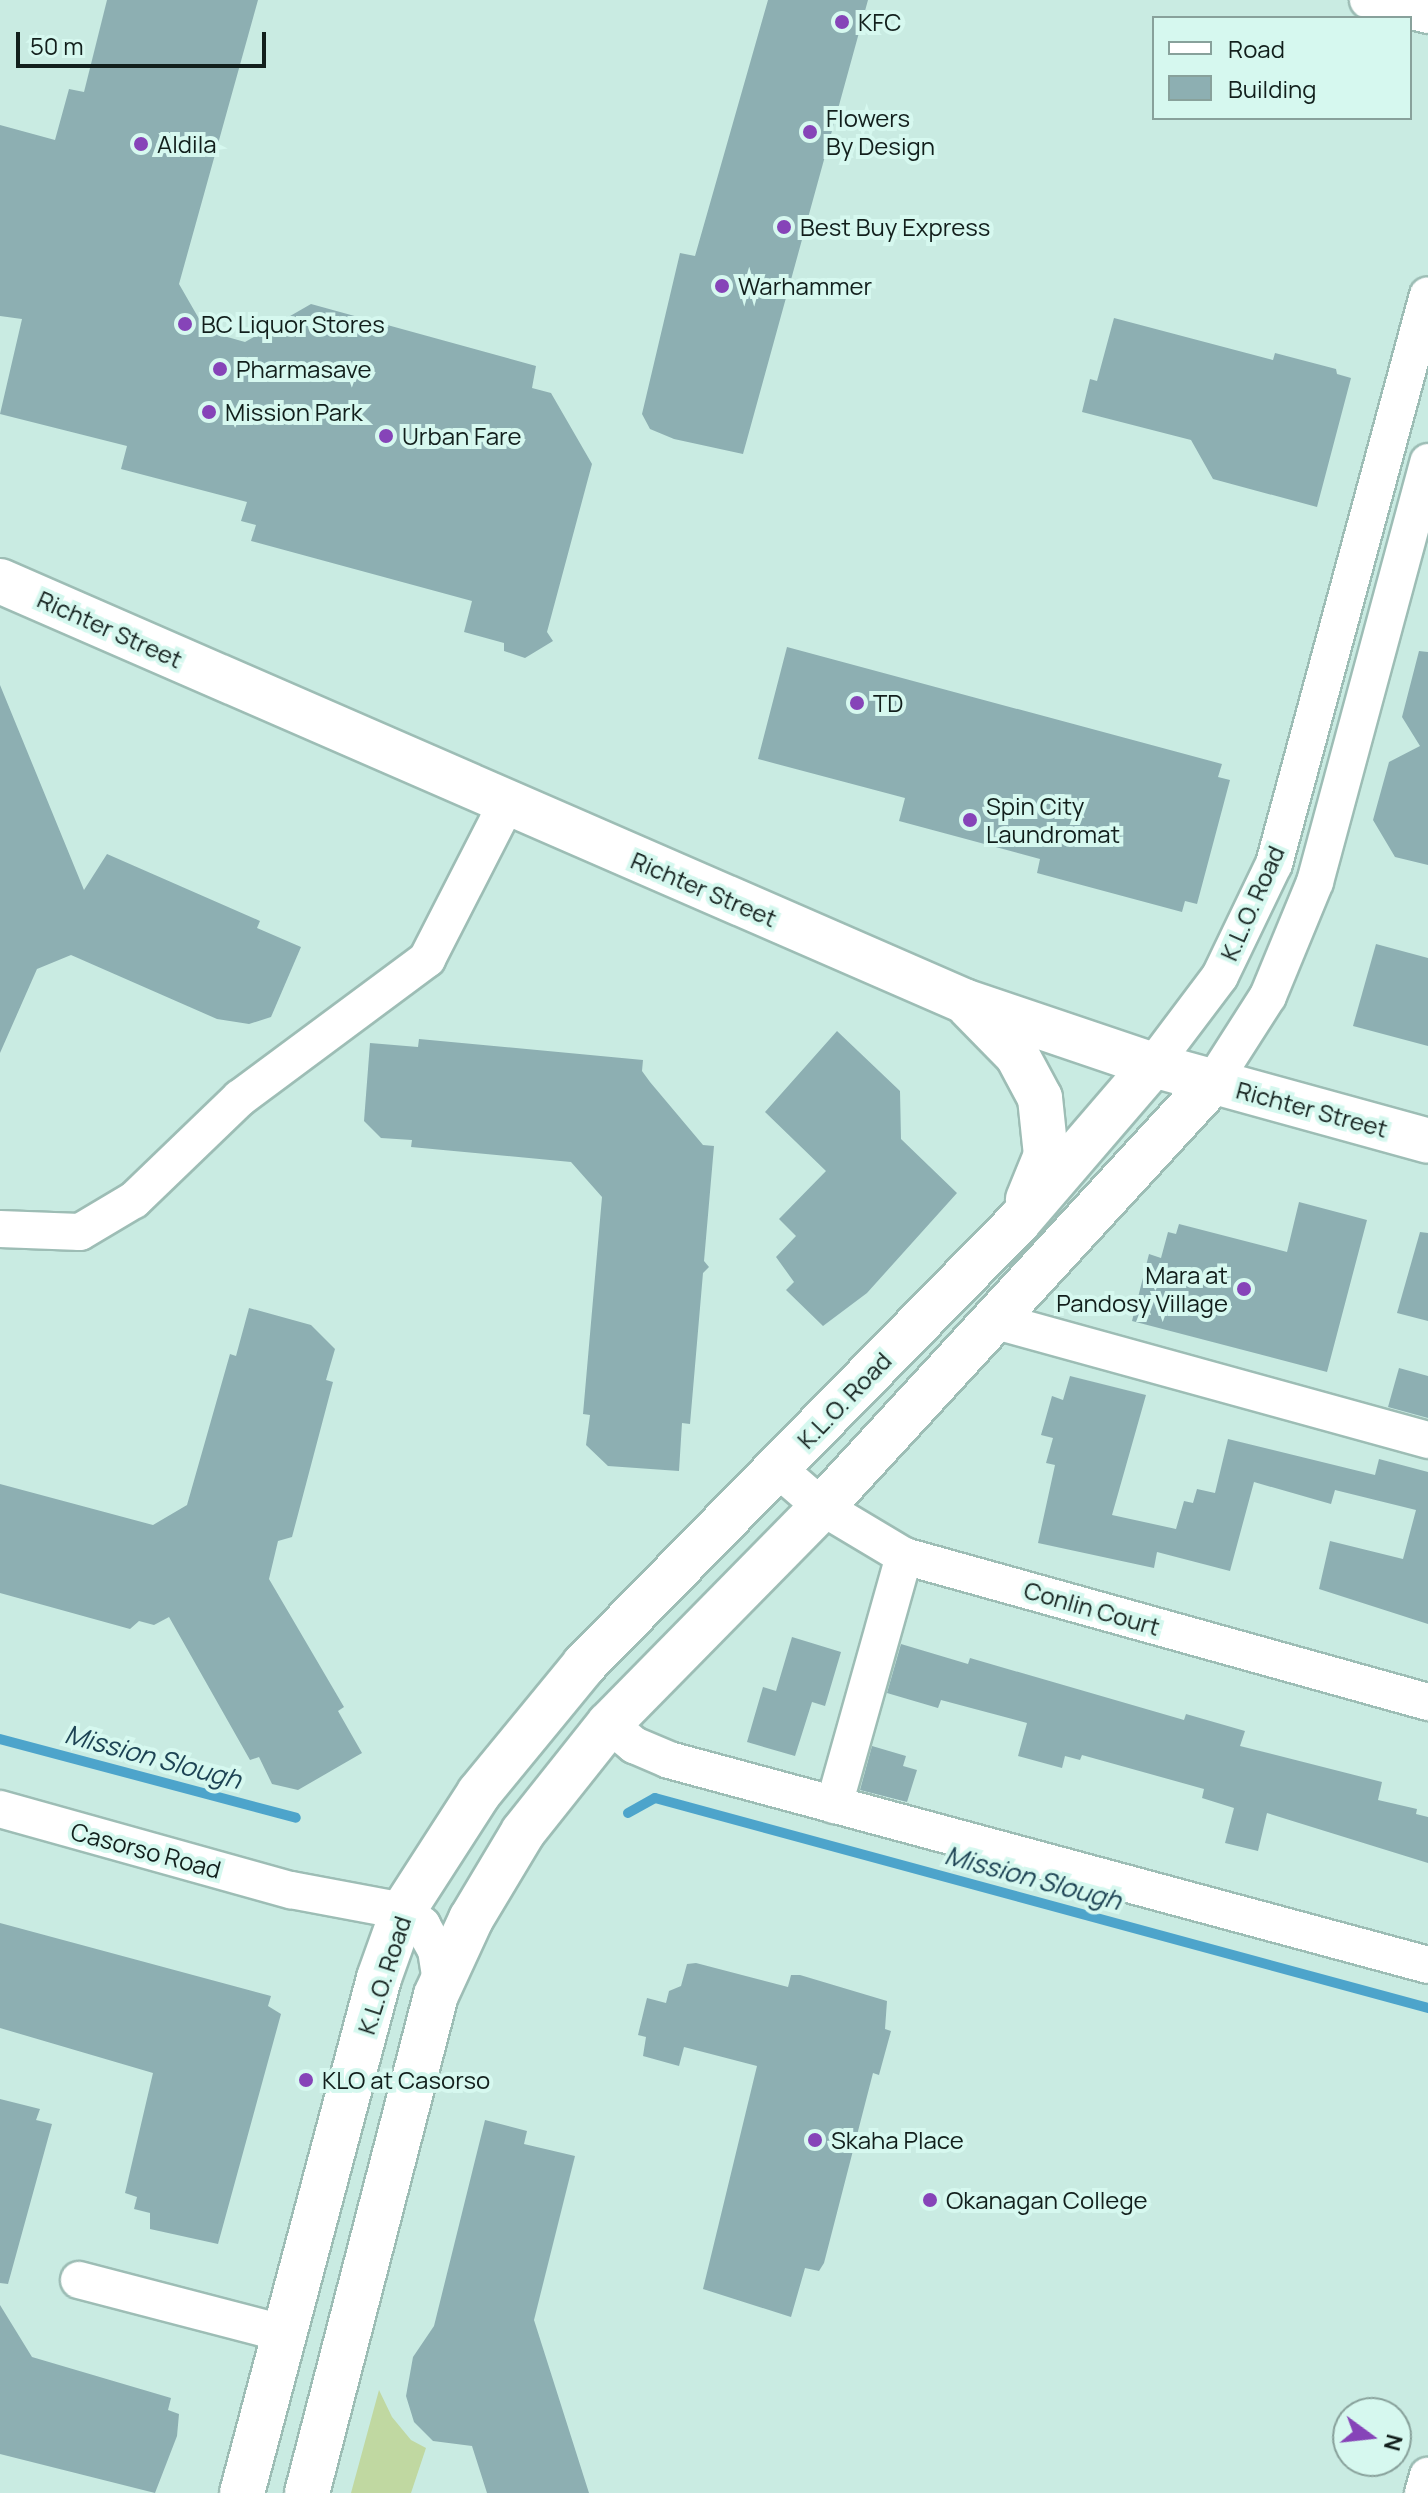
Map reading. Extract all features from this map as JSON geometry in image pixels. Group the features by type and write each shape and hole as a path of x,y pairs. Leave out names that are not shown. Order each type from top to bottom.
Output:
{"main road":[{"name":"Richter Street","path":"0,581 964,1001 1153,1065 1428,1141"},
{"path":"964,1001 1017,1055 1040,1098 1046,1155 1019,1221"},
{"name":"K.L.O. Road","path":"242,2493 282,2333 395,1930 479,1793 584,1665 1019,1221 1153,1065"},
{"name":"K.L.O. Road","path":"307,2493 441,1980 523,1832 609,1724 822,1507 1213,1082"}],"street":[{"path":"1368,0 1428,15"},
{"name":"K.L.O. Road","path":"1153,1065 1220,976 1274,864 1428,295"},
{"name":"K.L.O. Road","path":"1213,1082 1268,996 1315,882 1413,583 1428,462"},
{"path":"0,1229 80,1232 134,1200 240,1098 427,959 507,803"},
{"path":"996,1321 1428,1440"},
{"name":"Conlin Court","path":"778,1469 822,1507 904,1556 1428,1702"},
{"path":"834,1805 904,1556"},
{"path":"609,1724 634,1745 669,1760 1428,1965"},
{"name":"Casorso Road","path":"0,1809 291,1890 395,1930"},
{"path":"395,1930 422,1925 436,1950 441,1980"},
{"path":"79,2280 282,2333"},
{"path":"1423,2493 1428,2476"}],"green space":[{"path":"379,2390 392,2417 411,2440 426,2448 411,2493 351,2493"}],"building":[{"path":"107,0 258,0 179,284 206,331 245,342 311,304 536,366 532,388 551,393 592,464 547,632 553,641 525,658 504,651 504,643 464,632 472,601 251,541 256,525 241,521 247,502 121,469 127,446 0,414 22,319 0,316 0,125 55,140 69,89 84,92"},
{"path":"768,0 868,0 743,454 674,439 650,429 642,414 680,253 695,256"},
{"path":"1114,318 1273,360 1275,353 1336,369 1337,374 1351,378 1317,507 1213,479 1191,440 1082,412 1090,379 1097,381"},
{"path":"787,647 1222,764 1218,777 1230,780 1197,904 1185,901 1182,912 1037,873 1040,859 899,821 905,798 758,759"},
{"path":"1419,651 1428,652 1428,865 1395,857 1373,820 1389,762 1420,746 1402,717"},
{"path":"0,685 84,890 107,854 260,921 257,928 301,947 271,1017 249,1024 217,1019 71,955 37,969 0,1053"},
{"path":"1376,944 1428,958 1428,1046 1353,1026"},
{"path":"837,1031 900,1091 901,1139 957,1193 867,1293 823,1326 786,1290 794,1282 776,1257 796,1236 779,1219 826,1171 765,1112"},
{"path":"419,1039 643,1060 642,1071 650,1082 703,1145 714,1146 704,1261 709,1267 703,1273 690,1424 682,1423 679,1471 608,1466 586,1445 590,1415 583,1414 602,1197 571,1162 411,1147 412,1140 381,1138 364,1121 370,1043 418,1047"},
{"name":"Mara at Pandosy Village","path":"1299,1202 1367,1220 1327,1372 1132,1321 1149,1254 1161,1258 1168,1232 1176,1234 1179,1224 1287,1252"},
{"path":"1420,1232 1428,1233 1428,1321 1397,1313"},
{"path":"249,1308 311,1325 335,1349 326,1380 333,1382 292,1537 278,1541 269,1579 344,1707 338,1711 362,1753 298,1790 272,1784 259,1757 250,1760 169,1617 154,1625 139,1621 130,1629 0,1593 0,1484 153,1525 187,1505 230,1354 236,1356"},
{"path":"1399,1368 1428,1376 1428,1418 1388,1407"},
{"path":"1070,1376 1146,1395 1112,1515 1176,1529 1184,1501 1193,1503 1197,1489 1215,1493 1228,1439 1375,1475 1379,1459 1428,1472 1428,1624 1319,1589 1330,1541 1403,1559 1416,1510 1335,1490 1331,1504 1254,1482 1230,1571 1157,1552 1154,1568 1038,1543 1055,1465 1046,1463 1053,1438 1041,1435 1052,1396 1063,1400"},
{"path":"792,1637 841,1652 825,1706 812,1702 795,1756 747,1742 763,1687 776,1691"},
{"path":"901,1644 968,1664 970,1658 1184,1720 1186,1714 1245,1731 1240,1746 1382,1782 1378,1800 1417,1809 1416,1814 1428,1817 1428,1863 1267,1813 1258,1851 1225,1843 1234,1808 1202,1798 1204,1789 1082,1755 1080,1760 1065,1756 1062,1768 1018,1756 1027,1723 941,1700 938,1708 887,1693"},
{"path":"872,1746 906,1756 903,1766 917,1770 907,1802 860,1790"},
{"path":"0,1923 271,1996 268,2006 281,2014 218,2244 150,2229 150,2213 134,2209 137,2197 125,2193 153,2073 0,2028"},
{"name":"Skaha Place","path":"696,1963 788,1987 791,1975 800,1975 887,2001 885,2029 891,2031 879,2075 873,2073 824,2263 819,2271 805,2268 791,2317 703,2289 757,2066 684,2047 679,2066 643,2056 646,2037 638,2035 647,1998 666,2003 669,1991 681,1986 687,1964"},
{"path":"0,2099 40,2109 36,2120 52,2124 8,2284 0,2283"},
{"path":"485,2120 527,2131 524,2144 575,2156 534,2320 589,2493 487,2493 472,2446 433,2441 414,2422 406,2396 413,2357 434,2326"},
{"path":"0,2305 32,2357 171,2398 168,2410 179,2414 177,2436 155,2493 0,2454"}],"waterway":[{"name":"Mission Slough","path":"0,1739 296,1818"},
{"name":"Mission Slough","path":"628,1813 655,1798 1428,2008"}],"place":[{"name":"KFC","path":"842,22"},
{"name":"Flowers By Design","path":"810,132"},
{"name":"Aldila","path":"141,144"},
{"name":"Best Buy Express","path":"784,227"},
{"name":"Warhammer","path":"722,286"},
{"name":"BC Liquor Stores","path":"185,324"},
{"name":"Pharmasave","path":"220,369"},
{"name":"Mission Park","path":"209,412"},
{"name":"Urban Fare","path":"386,436"},
{"name":"TD","path":"857,703"},
{"name":"Spin City Laundromat","path":"970,820"},
{"name":"Mara at Pandosy Village","path":"1244,1289"},
{"name":"KLO at Casorso","path":"306,2080"},
{"name":"Skaha Place","path":"815,2140"},
{"name":"Okanagan College","path":"930,2200"}]}
